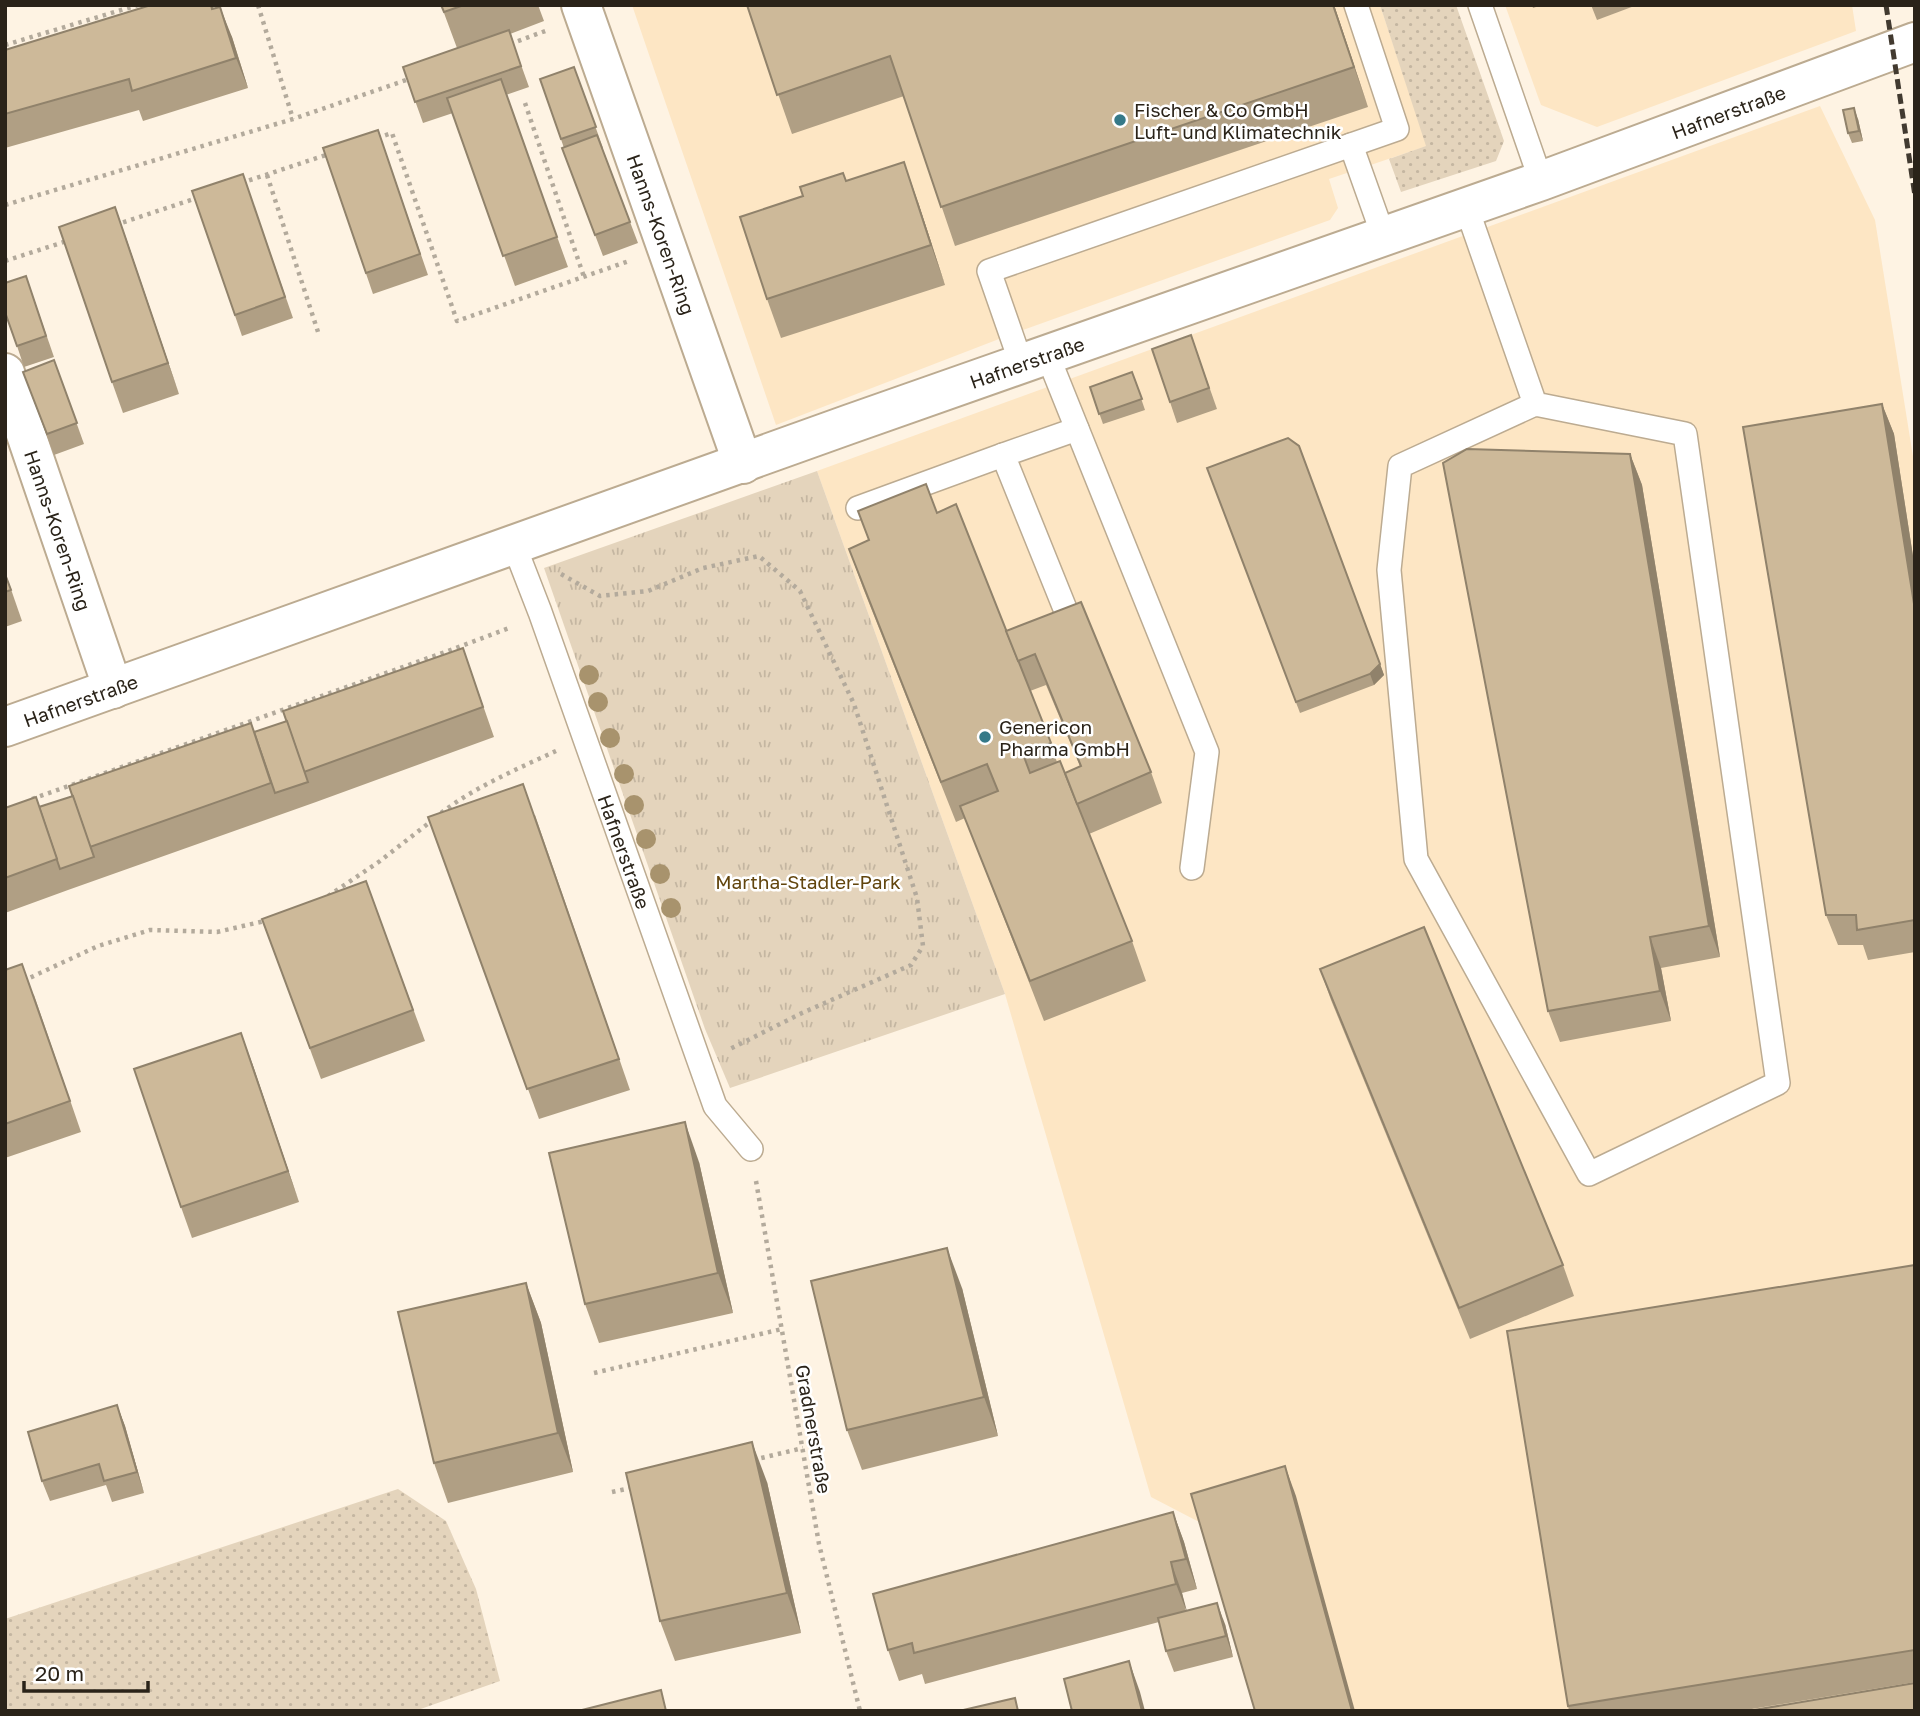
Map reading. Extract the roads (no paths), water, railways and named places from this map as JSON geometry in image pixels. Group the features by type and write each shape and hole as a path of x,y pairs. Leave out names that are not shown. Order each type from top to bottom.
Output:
{"street":[{"name":"Hanns-Koren-Ring","path":"583,11 743,464"},
{"name":"Hafnerstraße","path":"5,727 1034,358 1541,181 1915,42"},
{"name":"Hanns-Koren-Ring","path":"5,373 113,689"}],"lane":[{"path":"1192,868 1207,752 1077,429 1034,358 989,271 1396,130 1356,5"},
{"path":"1480,5 1541,181"},
{"path":"1351,145 1383,235"},
{"path":"1466,206 1535,404"},
{"path":"1535,404 1685,433 1777,1083 1589,1174 1416,859 1389,570 1400,466 1535,404"},
{"path":"858,508 1077,429"},
{"path":"1003,455 1072,626"},
{"name":"Hafnerstraße","path":"514,545 715,1106 751,1149"}],"railway":[{"path":"1886,5 1915,196"}],"place":[{"name":"Fischer & Co GmbH Luft- und Klimatechnik","path":"1120,120"},
{"name":"Genericon Pharma GmbH","path":"985,737"}],"park label":[{"name":"Martha-Stadler-Park","path":"808,881"}]}
